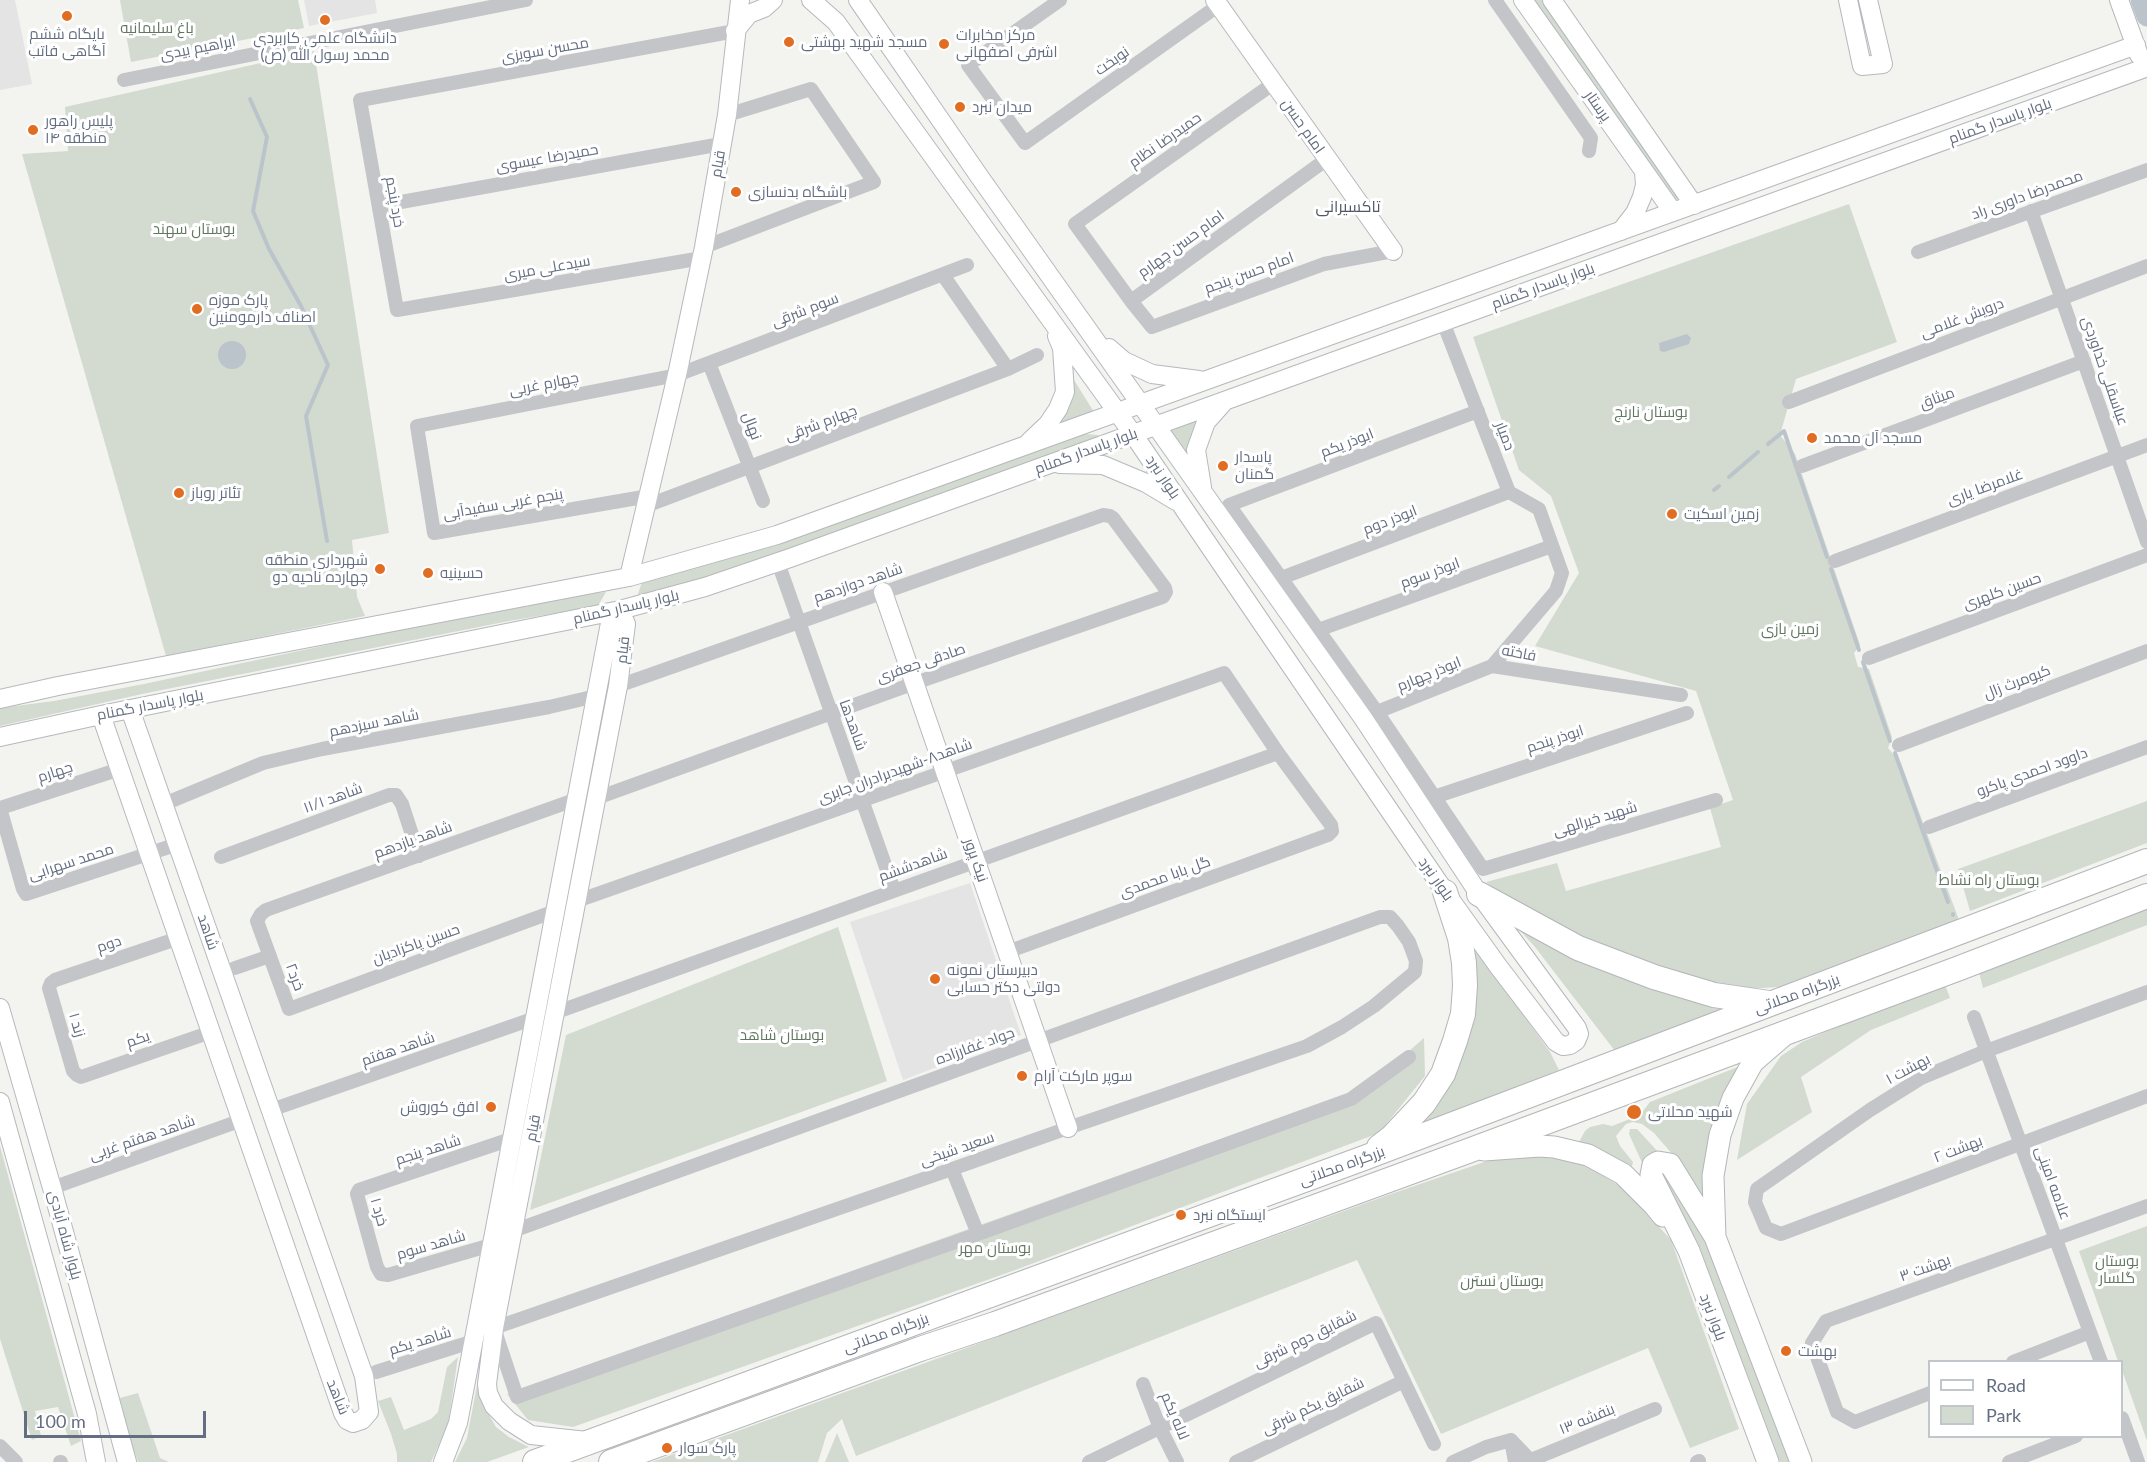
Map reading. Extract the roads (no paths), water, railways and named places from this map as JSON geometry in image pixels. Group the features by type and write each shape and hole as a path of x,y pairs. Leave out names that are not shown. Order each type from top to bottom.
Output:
{"highway":[{"name":"بزرگراه محلاتی","path":"535,1462 1364,1158 2147,861"},
{"path":"2093,882 2078,899 2077,904 2085,912 2102,913"},
{"path":"1364,1158 1392,1137 1424,1103 1443,1074 1455,1041 1463,1014 1464,963 1460,938 1445,892"},
{"path":"1479,894 1578,948 1654,977 1714,995 1772,1003"},
{"name":"بزرگراه محلاتی","path":"611,1462 1468,1151 2147,896"},
{"path":"2010,914 2022,915 2030,921 2031,931 2023,944"},
{"path":"912,1324 904,1337 906,1344 920,1348"},
{"path":"831,1354 847,1360 848,1367 837,1379"}],"main road":[{"name":"قیام","path":"629,577 677,375 703,253 727,115 740,0"},
{"path":"735,31 749,14 764,8 773,0"},
{"name":"بلوار نبرد","path":"811,0 836,22 1133,434 1445,892 1498,966 1556,1042 1563,1046 1576,1041 1579,1034 1577,1028 1479,894 1363,718 979,176 858,0"},
{"name":"پرستار","path":"1523,0 1670,208"},
{"name":"پرستار","path":"1552,0 1690,198"},
{"path":"1848,0 1862,66 1883,64 1868,0"},
{"path":"2119,0 2146,72"},
{"name":"امام حسن","path":"1217,3 1393,251"},
{"name":"بلوار پاسدار گمنام","path":"0,699 629,577 777,535 1621,231 1690,198 2136,45"},
{"name":"بلوار پاسدار گمنام","path":"0,737 620,610 705,587 2146,72"},
{"path":"1621,231 1635,213 1642,197 1645,185 1644,171"},
{"path":"1024,446 1048,424 1065,392 1062,348 1051,320"},
{"path":"1091,333 1124,361 1152,374 1179,379 1206,380"},
{"path":"1203,492 1196,450 1206,422 1226,401"},
{"path":"1050,464 1103,465 1146,483 1180,503"},
{"name":"نیک پرور","path":"883,592 1068,1128"},
{"name":"قیام","path":"443,1462 458,1422 610,622 620,610 626,624 618,686 494,1328 487,1384 494,1406 509,1421 531,1435 592,1441"},
{"name":"شاهد","path":"101,715 343,1413 352,1423 362,1420 369,1412 364,1376 130,709"},
{"path":"1498,966 1517,979 1523,978 1528,973 1521,949"},
{"name":"بلوار شاه آبادی","path":"0,1008 127,1462"},
{"path":"535,1018 556,1012"},
{"path":"1715,1237 1713,1176 1720,1136 1733,1098 1753,1062 1788,1032"},
{"name":"بلوار شاه آبادی","path":"0,1102 87,1414 96,1462"},
{"path":"1468,1151 1539,1146 1588,1155 1623,1174 1654,1205 1689,1251"},
{"name":"بلوار نبرد","path":"1768,1462 1689,1251 1651,1175 1653,1165 1664,1161 1670,1164 1715,1237 1801,1462"},
{"path":"472,1348 480,1361 490,1359"},
{"path":"87,1414 108,1462"}],"street":[{"name":"ابراهیم بیدی","path":"124,80 526,0"},
{"name":"نوبخت","path":"1060,0 968,65 1025,143 1217,3"},
{"path":"1495,0 1591,138 1588,151"},
{"name":"محسن سویزی","path":"360,100 735,31"},
{"name":"حمیدرضا نظام","path":"1131,301 1075,224 1274,83"},
{"name":"سیدعلی میری","path":"397,310 703,253 874,182 811,89 727,115"},
{"name":"خرد پنجم","path":"360,100 397,310"},
{"name":"حمیدرضا عیسوی","path":"379,206 721,144"},
{"name":"امام حسن چهارم","path":"1131,301 1327,159"},
{"name":"محمدرضا داوری راد","path":"1918,252 2147,170"},
{"name":"عباسقلی خداوردی","path":"2031,211 2147,542"},
{"name":"امام حسن پنجم","path":"1131,301 1152,327 1324,264 1393,251"},
{"name":"سوم شرقی","path":"677,375 967,265"},
{"name":"درویش غلامی","path":"1789,402 2147,266"},
{"path":"944,275 1008,369"},
{"name":"دمیار","path":"1443,322 1509,492"},
{"name":"چهارم شرقی","path":"647,500 750,467 1008,369 1037,355"},
{"name":"میثاق","path":"1802,466 2084,361"},
{"name":"نهال","path":"709,363 763,501"},
{"name":"چهارم غربی","path":"417,426 677,375"},
{"name":"ابوذر یکم","path":"1281,578 1229,505 1478,411"},
{"name":"پنجم غربی سفیدآبی","path":"417,426 434,533 647,500"},
{"name":"غلامرضا یاری","path":"1835,561 2147,445"},
{"path":"1509,492 1539,509 1552,546"},
{"name":"ابوذر دوم","path":"1281,578 1509,492"},
{"name":"شاهد دوازدهم","path":"618,686 1103,515 1110,516"},
{"name":"صادقی جعفری","path":"597,798 831,712 1163,597 1166,592 1165,588 1110,516"},
{"name":"ابوذر سوم","path":"1318,630 1552,546"},
{"name":"فاخته","path":"1492,666 1556,591 1562,573 1552,546"},
{"name":"حسین کلهری","path":"1869,658 2147,555"},
{"name":"شاهدها","path":"781,571 894,890"},
{"path":"1281,578 1377,712 1434,797"},
{"name":"کیومرث زال","path":"1899,745 2147,651"},
{"name":"فاخته","path":"1492,666 1681,694"},
{"name":"ابوذر چهارم","path":"1377,712 1492,666"},
{"name":"شاهد۸-شهیدبرادران جابری","path":"577,901 1224,673 1278,753"},
{"name":"شاهد سیزدهم","path":"164,804 263,763 322,749 596,696"},
{"name":"ابوذر پنجم","path":"1434,797 1687,713"},
{"name":"داوود احمدی پاکرو","path":"1929,827 2147,747"},
{"name":"گل بابا محمدی","path":"1007,951 1328,835 1332,831 1331,825 1278,753"},
{"name":"شاهدششم","path":"556,1012 1278,753"},
{"name":"چهارم","path":"0,808 120,769"},
{"name":"شاهد ۱۱/۱","path":"221,857 389,795 396,795 402,804 418,856"},
{"name":"شهید خیرالهی","path":"1434,797 1483,870 1716,800"},
{"name":"شاهد یازدهم","path":"261,914 266,910 577,799"},
{"name":"محمد سهرابی","path":"0,808 26,894 178,844"},
{"name":"حسین پاکزادیان","path":"289,1009 555,911"},
{"name":"خرد۲","path":"261,914 257,921 289,1009"},
{"name":"جواد غفارزاده","path":"513,1231 1380,917 1390,917 1404,934 1416,961 1414,972"},
{"name":"دوم","path":"51,983 179,938"},
{"name":"خرد۲","path":"235,968 270,956"},
{"name":"سعید شیخی","path":"494,1328 1307,1046 1374,1006 1414,972"},
{"name":"زند ۱","path":"51,983 49,988 73,1071 77,1075"},
{"name":"شاهدششم","path":"562,984 572,996 594,995 628,986"},
{"name":"بهشت ۱","path":"1781,1234 1766,1228 1755,1202 1757,1189 1870,1110 1921,1078 1986,1051 2147,992"},
{"name":"علامه امینی","path":"1974,1017 2100,1360"},
{"name":"شاهد هفتم","path":"271,1110 535,1018"},
{"name":"یکم","path":"77,1075 81,1077 211,1032"},
{"path":"494,1328 517,1397 1351,1099 1409,1058"},
{"name":"بهشت ۲","path":"1781,1234 2147,1096"},
{"name":"شاهد هفتم غربی","path":"52,1188 242,1120"},
{"name":"شاهد پنجم","path":"357,1194 359,1190 512,1139"},
{"path":"952,1168 978,1234"},
{"name":"خرد ۱","path":"357,1194 377,1267 381,1274"},
{"name":"بهشت ۳","path":"1928,1393 1855,1422 1837,1412 1812,1343 1826,1321 2147,1206"},
{"name":"شاهد سوم","path":"381,1274 388,1275 491,1245"},
{"name":"شقایق دوم شرقی","path":"1160,1428 1376,1323 1434,1444"},
{"path":"2018,1360 2090,1332"},
{"name":"شاهد یکم","path":"376,1372 472,1348"},
{"name":"شقایق یکم شرقی","path":"1236,1462 1404,1381"},
{"name":"لاله یکم","path":"1143,1384 1160,1428 1177,1462"},
{"name":"بنفشه ۱۳","path":"1531,1461 1655,1409"},
{"path":"2123,1422 2138,1462"},
{"path":"1089,1462 1160,1428"},
{"path":"2009,1462 2073,1438"},
{"path":"1510,1440 1531,1461"},
{"path":"1453,1462 1486,1447 1510,1440"},
{"path":"1510,1440 1515,1462"},
{"path":"0,1446 16,1462"}],"waterway":[{"path":"2141,0 2147,16"},
{"path":"250,99 267,137 253,211 269,249 301,306 328,365 306,416 327,541"},
{"path":"1768,444 1784,431 1827,557"},
{"path":"1729,477 1758,452"},
{"path":"1714,490 1719,486"},
{"path":"1831,569 1859,650"},
{"path":"1863,662 1890,741"},
{"path":"1895,753 1948,902"}],"place":[{"name":"پایگاه ششم آگاهی فاتب","path":"67,16"},
{"name":"دانشگاه علمی کاربردی محمد رسول الله (ص)","path":"325,20"},
{"name":"مسجد شهید بهشتی","path":"789,42"},
{"name":"مرکز مخابرات اشرفی اصفهانی","path":"944,44"},
{"name":"میدان نبرد","path":"960,107"},
{"name":"پلیس راهور منطقه ۱۴","path":"33,130"},
{"name":"باشگاه بدنسازی","path":"736,192"},
{"name":"پارک موزه اصناف دارمومنین","path":"197,309"},
{"name":"مسجد آل محمد","path":"1812,438"},
{"name":"پاسدار گمنان","path":"1223,466"},
{"name":"تئاتر روباز","path":"179,493"},
{"name":"زمین اسکیت","path":"1672,514"},
{"name":"شهرداری منطقه چهارده ناحیه دو","path":"380,569"},
{"name":"حسینیه","path":"428,573"},
{"name":"دبیرستان نمونه دولتی دکتر حسابی","path":"935,979"},
{"name":"سوپر مارکت آرام","path":"1022,1076"},
{"name":"افق کوروش","path":"491,1107"},
{"name":"شهید محلاتی","path":"1634,1112"},
{"name":"ایستگاه نبرد","path":"1181,1215"},
{"name":"بهشت","path":"1786,1351"},
{"name":"پارک سوار","path":"667,1448"}],"district":[{"name":"تاکسیرانی","path":"1348,207"}],"park label":[{"name":"باغ سلیمانیه","path":"157,28"},
{"name":"بوستان سهند","path":"194,229"},
{"name":"بوستان نارنج","path":"1651,412"},
{"name":"زمین بازی","path":"1790,629"},
{"name":"بوستان راه نشاط","path":"1989,880"},
{"name":"بوستان شاهد","path":"782,1035"},
{"name":"بوستان مهر","path":"995,1248"},
{"name":"بوستان گلسار","path":"2117,1270"},
{"name":"بوستان نسترن","path":"1502,1281"}]}
